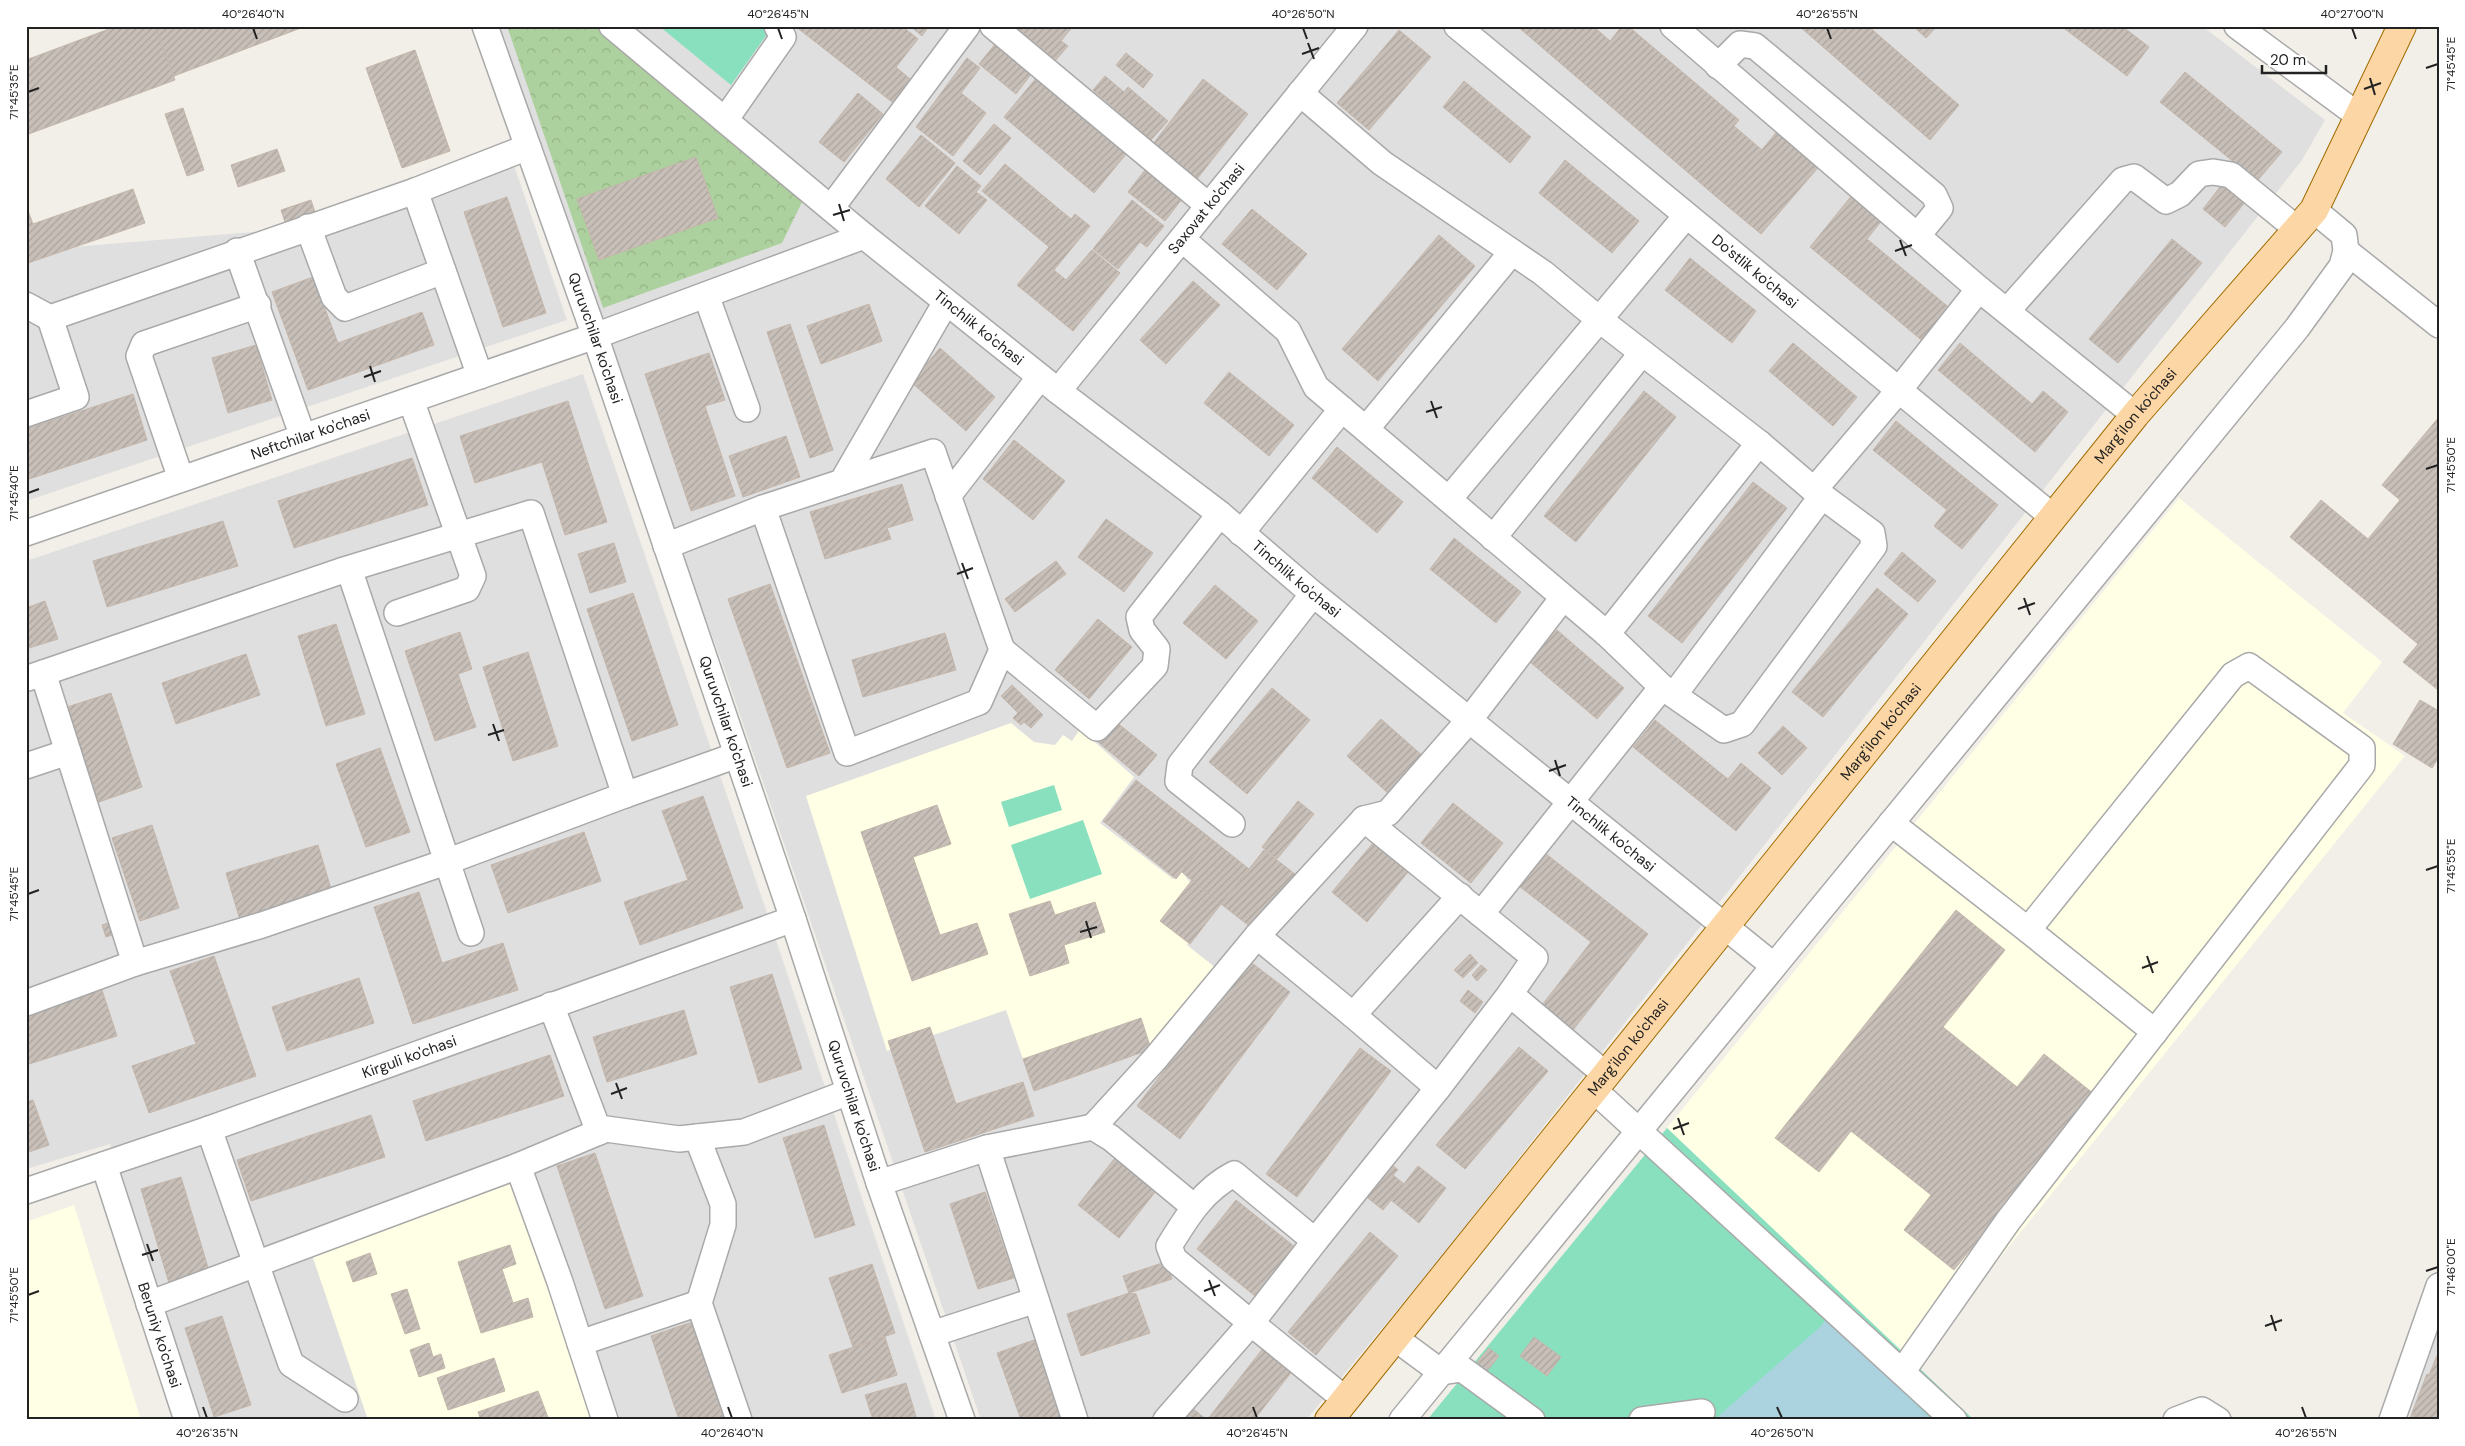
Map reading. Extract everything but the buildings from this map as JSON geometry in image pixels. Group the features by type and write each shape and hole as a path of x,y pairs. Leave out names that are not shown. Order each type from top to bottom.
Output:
{"main road":[{"name":"Marg'ilon ko'chasi","path":"1338,1410 2135,414 2305,220 2359,116 2402,26"}],"street":[{"name":"Quruvchilar ko'chasi","path":"485,26 595,336 793,919 879,1183 962,1420"},
{"name":"Tinchlik ko'chasi","path":"612,26 864,236 1049,384 1220,514 1312,594 1470,719 1774,966"},
{"path":"725,120 783,37 778,26"},
{"path":"830,208 967,26"},
{"path":"994,26 1209,206"},
{"name":"Saxovat ko'chasi","path":"948,496 1182,239 1355,26"},
{"name":"Do'stlik ko'chasi","path":"1457,26 2053,517"},
{"path":"1672,26 1979,288 2135,414"},
{"path":"2237,26 2359,116"},
{"path":"1718,66 1740,44 1755,46 1934,195 1940,208 1917,236"},
{"path":"1182,239 1288,331 1316,387 1449,499 1562,598 1607,634 1668,691 1724,730 1742,724 1874,546 1872,533 1818,493 1759,443 1600,320 1542,272 1382,163 1300,93"},
{"path":"50,318 237,251 415,191 528,147"},
{"path":"1402,1420 2297,328 2342,266 2346,250 2344,235 2305,220 2231,175 2213,172 2199,174 2180,194 2166,201 2134,177 2123,180 2007,311"},
{"path":"415,191 480,376"},
{"path":"1449,499 1686,216"},
{"path":"308,227 334,297 345,308 443,271"},
{"path":"595,336 864,236"},
{"path":"2346,250 2439,325"},
{"path":"237,251 258,305 303,437"},
{"path":"1366,429 1512,252"},
{"path":"1481,914 1570,801 1668,691 1818,493 1979,288"},
{"path":"706,295 747,408"},
{"path":"842,482 946,302"},
{"path":"26,304 50,318 76,397 26,414"},
{"path":"181,480 139,356 144,344 258,305"},
{"name":"Neftchilar ko'chasi","path":"26,533 595,336"},
{"path":"1493,538 1642,353"},
{"path":"397,613 467,589 473,576 460,533 411,400"},
{"path":"1241,533 1342,409"},
{"path":"1607,634 1759,443"},
{"path":"666,546 763,508 933,452 1002,650 1097,728 1155,666 1158,649 1142,630 1139,617 1220,514"},
{"path":"763,508 847,754 979,702 1002,650"},
{"path":"135,962 68,752 34,676 348,569 460,533 531,513 625,795"},
{"path":"348,569 470,933"},
{"path":"1232,824 1178,781 1180,765 1312,594"},
{"path":"879,1183 987,1148 1093,1127 1155,1059 1257,936 1364,819 1388,813 1470,719 1562,598"},
{"path":"1902,1372 2008,1221 2362,765 2362,748 2249,666 2233,675 2028,930"},
{"path":"26,766 68,752"},
{"path":"26,1003 135,962 262,926 446,862 737,755"},
{"path":"1166,1420 1251,1323 1438,1088 1535,958 1364,819"},
{"path":"1890,823 2155,1032"},
{"path":"1353,1015 1460,896"},
{"name":"Kirguli ko'chasi","path":"26,1191 209,1129 793,919"},
{"path":"1257,936 1438,1088"},
{"path":"1510,994 1600,1082 1639,1129 1954,1420"},
{"path":"551,1005 599,1132"},
{"path":"149,1304 518,1166 606,1129 679,1139 744,1132 849,1092"},
{"path":"1093,1127 1111,1138 1194,1206"},
{"path":"209,1129 291,1364 345,1399"},
{"path":"697,1137 723,1204 723,1225 699,1303 739,1420"},
{"path":"987,1148 1075,1420"},
{"name":"Beruniy ko'chasi","path":"104,1165 188,1420"},
{"path":"518,1166 605,1420"},
{"path":"1315,1241 1234,1174 1219,1181 1194,1206 1169,1246 1174,1259 1251,1323 1338,1410"},
{"path":"2392,1420 2431,1330 2439,1286"},
{"path":"932,1334 1036,1300"},
{"path":"580,1343 699,1303"},
{"path":"1395,1338 1441,1372 1462,1369 1532,1420"},
{"path":"2176,1420 2202,1410 2218,1420"},
{"path":"1642,1420 1702,1412"}],"shaded area":[{"path":"488,26 2202,26 2325,120 2302,160 1441,1257 1306,1420 981,1420 724,668"},
{"path":"507,145 567,320 26,501 26,251 290,229"},
{"path":"583,374 766,910 936,1420 200,1420 110,1144 26,1169 26,561"},
{"path":"2179,498 2382,662 2343,713 2405,756 1915,1363 1667,1128"},
{"path":"1011,723 1034,742 1055,745 1063,735 1072,741 1080,729 1134,777 1100,823 1173,879 1182,872 1189,881 1219,905 1187,945 1221,972 1158,1046 1034,1091 1006,1010 887,1051 806,796"},
{"path":"512,1183 592,1420 368,1420 311,1252"},
{"path":"74,1205 141,1420 26,1420 26,1222"},
{"path":"2439,1327 2439,1420 2408,1420"}],"green space":[{"path":"507,26 610,26 808,190 782,243 603,308"},
{"path":"659,26 765,26 770,30 731,85"},
{"path":"1054,785 1062,810 1009,827 1001,802"},
{"path":"1083,820 1102,874 1030,899 1011,845"},
{"path":"1667,1128 1974,1420 1427,1420"}],"water":[{"path":"1828,1317 1932,1420 1714,1420 1820,1327"}]}
